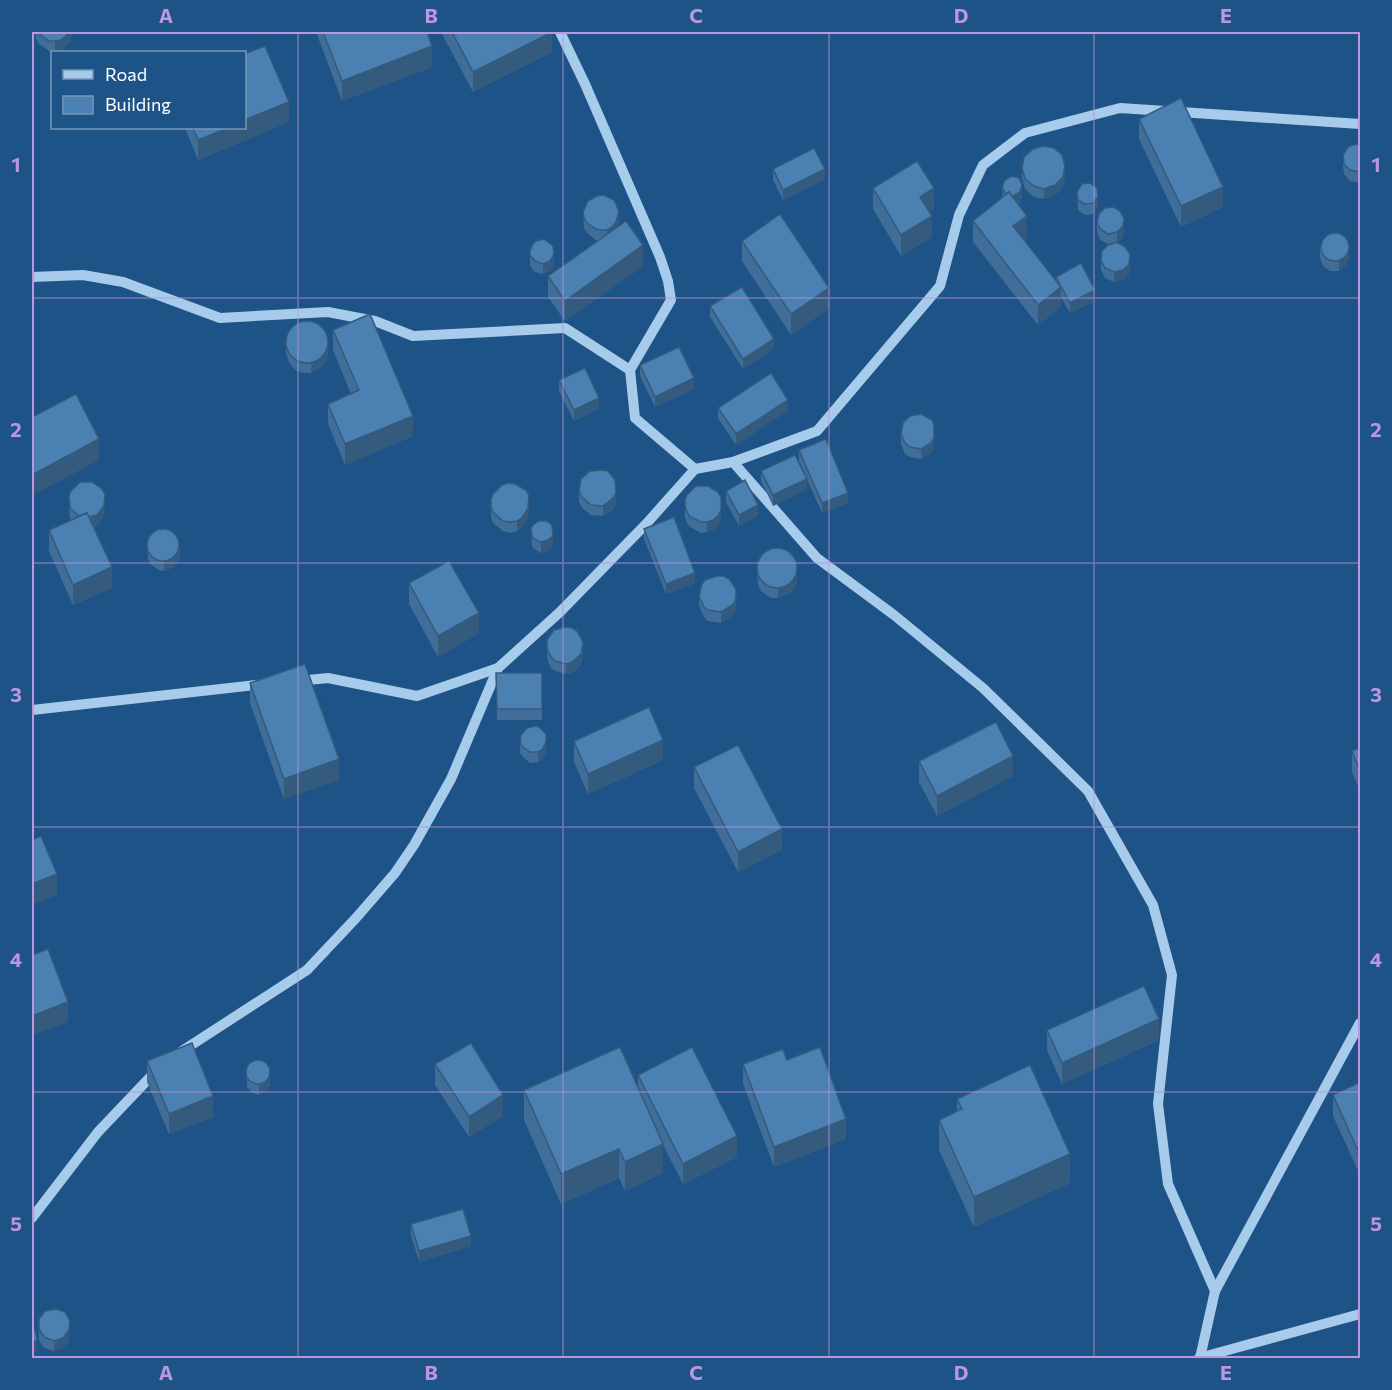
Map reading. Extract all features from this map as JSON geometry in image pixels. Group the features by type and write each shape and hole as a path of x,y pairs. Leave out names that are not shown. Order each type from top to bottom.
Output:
{"street":[{"path":"560,32 656,246 668,281 671,300 630,370 635,418 695,469"},
{"path":"292,681 328,678 417,696 498,668 560,612 647,523 695,469 733,462 817,430 940,286 959,215 983,165 1025,134 1120,108 1360,124"},
{"path":"32,277 83,275 123,282 220,318 328,312 375,321 413,336 565,328 630,370"},
{"path":"733,462 817,558 894,615 983,688 1088,791 1152,905 1172,975 1158,1104 1168,1184 1215,1291"},
{"path":"32,1218 98,1132 168,1060 307,970 395,873 414,845 451,779 498,668"},
{"path":"32,710 280,683"},
{"path":"1360,1023 1215,1291 1199,1358 1360,1314"}],"building":[{"path":"38,32 70,32 61,40 49,41"},
{"path":"323,32 427,32 432,46 342,81"},
{"path":"452,32 552,32 473,72"},
{"path":"265,46 289,102 246,119 246,53"},
{"path":"1181,98 1223,187 1181,206 1139,119"},
{"path":"193,129 226,129 198,140"},
{"path":"1360,145 1359,172 1350,170 1344,164 1343,155 1348,147"},
{"path":"1043,146 1054,148 1062,155 1065,166 1063,177 1055,185 1044,189 1034,186 1025,179 1022,168 1024,157 1033,149"},
{"path":"814,148 825,169 783,190 773,169"},
{"path":"917,161 934,188 920,197 932,216 901,235 873,188"},
{"path":"1012,176 1019,178 1022,185 1020,192 1013,196 1009,192 1006,194 1002,187 1005,180"},
{"path":"1090,183 1097,188 1098,197 1093,203 1085,204 1078,200 1077,192 1082,184"},
{"path":"1009,192 1027,216 1013,226 1061,287 1038,305 973,221"},
{"path":"603,195 614,200 619,211 616,222 607,230 596,229 587,223 583,212 588,201"},
{"path":"1113,207 1120,211 1124,219 1123,226 1117,232 1108,234 1100,229 1097,222 1099,214 1105,208"},
{"path":"780,214 829,288 791,314 742,241"},
{"path":"626,221 643,245 565,301 548,276"},
{"path":"1335,233 1345,237 1349,247 1345,257 1335,261 1325,257 1321,247 1325,237"},
{"path":"544,239 553,246 554,254 550,261 543,264 535,261 530,251 536,241"},
{"path":"1117,242 1130,254 1129,264 1123,270 1114,272 1105,268 1101,260 1102,251 1108,245"},
{"path":"1081,263 1095,290 1070,303 1056,277"},
{"path":"742,287 774,339 743,359 710,306"},
{"path":"370,314 413,416 345,444 328,404 359,390 333,330"},
{"path":"307,321 322,327 328,342 322,357 307,363 292,357 286,342 292,327"},
{"path":"679,347 694,378 655,397 640,365"},
{"path":"585,368 599,398 574,410 559,380"},
{"path":"771,373 788,400 736,434 718,408"},
{"path":"76,394 99,439 32,475 32,417"},
{"path":"921,414 932,420 934,438 931,443 921,449 910,447 905,443 901,434 903,423 910,416"},
{"path":"826,439 848,493 822,503 799,450"},
{"path":"795,455 807,479 773,495 761,471"},
{"path":"590,471 608,471 615,480 616,493 603,506 591,505 579,491 581,479"},
{"path":"745,480 758,505 739,515 726,491"},
{"path":"80,482 92,482 105,494 104,506 97,515 89,517 87,513 79,516 70,508 69,496"},
{"path":"509,483 526,490 529,495 528,508 522,518 510,522 503,521 491,507 493,494 502,485"},
{"path":"696,486 708,486 718,492 721,498 721,510 713,520 701,522 690,517 687,512 685,500"},
{"path":"87,513 112,567 73,585 49,530"},
{"path":"674,517 695,573 666,584 644,529"},
{"path":"539,521 546,521 552,525 553,536 541,542 534,539 531,528"},
{"path":"163,529 174,534 179,545 174,556 163,561 152,556 147,545 152,534"},
{"path":"777,548 791,554 797,568 791,582 777,588 763,582 757,568 763,554"},
{"path":"449,561 479,613 438,636 409,583"},
{"path":"717,576 729,579 736,589 735,602 721,612 708,610 699,596 705,580"},
{"path":"566,627 577,631 583,642 581,654 566,664 555,661 551,657 547,640 554,630"},
{"path":"305,664 339,759 284,779 250,683"},
{"path":"496,673 542,673 542,709 497,709"},
{"path":"649,707 663,740 588,774 574,741"},
{"path":"996,722 1013,756 937,796 919,761"},
{"path":"535,726 546,734 546,742 542,750 530,752 520,743 521,735 527,728"},
{"path":"738,745 782,829 738,852 694,767"},
{"path":"1360,748 1360,771 1352,751"},
{"path":"41,836 57,874 32,884 32,840"},
{"path":"48,949 68,1002 32,1016 32,955"},
{"path":"1144,986 1159,1019 1062,1063 1047,1030"},
{"path":"192,1043 213,1096 169,1114 147,1061"},
{"path":"471,1043 503,1095 469,1117 435,1064"},
{"path":"620,1047 663,1144 625,1162 619,1149 561,1174 524,1090"},
{"path":"692,1047 737,1136 683,1164 638,1075"},
{"path":"820,1047 846,1119 774,1147 743,1064 783,1049 787,1060"},
{"path":"258,1060 263,1061 269,1067 269,1077 263,1083 258,1084 253,1083 247,1077 246,1072 247,1067 253,1061"},
{"path":"1030,1065 1070,1154 974,1197 939,1120 962,1109 957,1099"},
{"path":"1360,1082 1360,1155 1333,1095"},
{"path":"463,1209 471,1236 419,1251 411,1224"},
{"path":"56,1309 65,1312 70,1321 69,1330 63,1338 54,1341 44,1337 39,1329 39,1319 45,1311"},
{"path":"32,1328 35,1330 37,1339 32,1346"}]}
